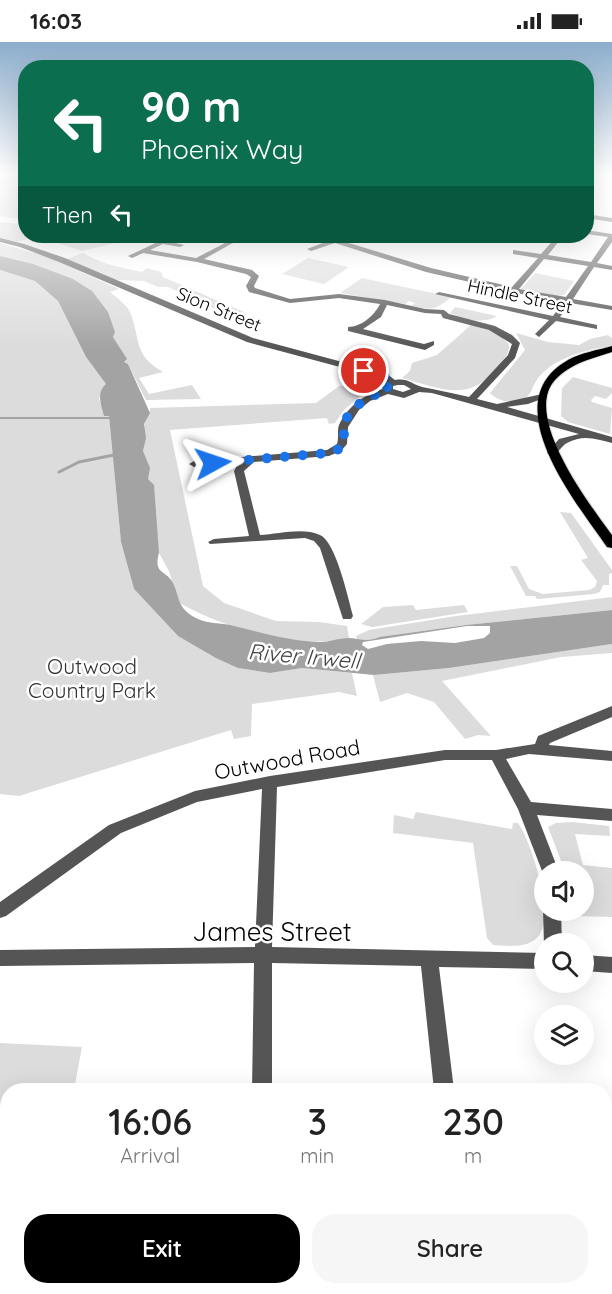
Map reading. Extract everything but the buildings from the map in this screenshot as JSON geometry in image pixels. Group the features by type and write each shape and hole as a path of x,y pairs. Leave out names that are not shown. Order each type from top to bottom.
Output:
{"main road":[{"path":"612,349 587,354 560,367 550,379 540,411 552,453 612,544"}],"street":[{"path":"538,334 555,318 612,236 594,233"},
{"name":"Sion Street","path":"0,240 38,251 250,340 384,376 390,387"},
{"path":"132,256 160,243"},
{"path":"168,243 180,245"},
{"path":"197,260 229,243"},
{"path":"310,249 329,243"},
{"path":"340,243 467,290 513,291 612,308"},
{"path":"500,306 554,243"},
{"path":"142,251 249,272 255,276 250,286 252,290 290,301 330,295 385,302 424,311 444,312 447,316 490,326 506,333 516,344 512,356 471,400"},
{"path":"516,252 609,267"},
{"path":"444,312 445,308 467,290"},
{"name":"Hindle Street","path":"439,294 467,290 500,306 594,327"},
{"path":"385,302 378,315 354,330 425,347 431,343"},
{"path":"493,323 509,308"},
{"path":"194,464 329,453 341,448 345,442 343,427 349,415 359,404 375,393 390,387 404,395 412,394 416,389 432,390 612,440"},
{"path":"487,404 516,404 544,395"},
{"path":"552,453 569,438 593,435"},
{"path":"252,459 241,466 239,471 255,538"},
{"path":"214,542 305,535 318,538 326,547 347,616"},
{"path":"541,750 543,740 612,711"},
{"name":"Outwood Road","path":"0,911 115,829 195,797 270,782 445,755 496,755 529,749 612,756"},
{"path":"496,755 526,808 547,861"},
{"path":"262,1083 264,891 270,782"},
{"path":"526,808 612,815"},
{"name":"James Street","path":"0,958 264,955 534,961"},
{"path":"429,957 443,1083"},
{"path":"594,964 612,965"}],"green space":[{"path":"0,231 18,231 18,242 0,239"},
{"path":"0,243 53,259 119,289 110,292 130,312 142,353 153,366 163,372 139,378 149,394 192,385 201,399 146,400 128,364 124,362 126,359 113,337 115,332 108,316 92,292 63,276 0,256"},
{"path":"58,243 115,243 82,251"},
{"path":"83,253 120,267 142,272 147,268 161,272 163,277 244,312 242,313 244,314 238,320 168,287 158,287 144,281 115,280 67,259"},
{"path":"308,258 349,267 324,284 282,274"},
{"name":"Outwood Country Park","path":"0,270 35,281 58,301 86,357 107,385 99,398 104,415 109,416 121,542 134,589 178,636 238,668 270,673 302,668 352,673 357,696 339,692 252,704 251,736 234,739 231,730 19,796 0,794"},
{"path":"535,273 574,281 564,295 557,296 521,289"},
{"path":"362,278 451,297 441,305 428,309 411,306 415,303 409,301 405,304 340,293"},
{"path":"455,307 497,316 480,321 467,319 450,313"},
{"path":"471,325 496,332 509,344 506,357 486,379 464,390 453,390 402,378 410,371 412,363 437,355"},
{"path":"516,333 548,342 579,345 590,339 608,335 612,338 612,346 584,351 555,363 541,375 528,396 519,401 508,402 490,393 525,350"},
{"path":"573,377 612,388 612,393 606,399 595,396 591,400 612,408 610,434 568,422 561,416 562,388"},
{"path":"354,385 367,390 344,410 335,423 329,424 327,418 170,430 203,586 224,603 276,621 319,622 347,626 349,638 307,641 260,634 216,620 178,602 169,571 159,553 143,451 144,427 150,408 316,403 339,386"},
{"path":"560,512 571,513 612,570 609,574 609,585 603,585 600,592 594,594 537,599 535,596 526,596 510,566 517,566 529,589 543,594 589,590 595,587 597,581 581,560 588,558"},
{"path":"612,597 612,610 466,625 379,637 372,640 358,641 356,636 369,630 456,616"},
{"path":"413,605 416,610 464,605 468,612 372,627 361,624 383,607"},
{"path":"612,644 612,653 561,657 442,681 491,736 478,735 465,739 434,702 407,693 380,702 373,675 449,668"},
{"path":"416,812 512,829 513,823 518,823 535,861 534,921 543,921 540,933 534,933 534,940 519,945 493,945 487,938 473,843 393,833 394,815 413,819"},
{"path":"572,822 609,826 610,836 575,834 582,861 561,861 548,827 556,823"},
{"path":"594,866 612,868 612,917 594,917"},
{"path":"0,1043 82,1047 75,1083 0,1083"}],"water":[{"name":"River Irwell","path":"0,256 33,264 73,279 92,291 108,312 115,332 113,337 127,359 124,362 128,364 150,413 144,424 146,438 143,451 150,468 148,479 154,485 158,565 173,583 182,606 194,617 277,636 320,642 348,638 371,640 466,625 612,610 612,644 449,668 374,675 302,668 270,673 238,668 178,636 134,589 121,542 109,416 104,416 101,403 101,391 106,384 86,357 58,301 35,281 0,270","holes":["467,626 490,626 490,633 484,638 455,643 421,641 387,644 368,649 362,645 363,642"]}],"waterway":[{"path":"0,418 113,418"},
{"path":"59,472 79,462 114,455"}],"route":[{"path":"213,463 329,453 341,448 345,442 343,427 349,415 359,404 375,393 388,391 387,387 393,383 384,376 364,371"}]}
